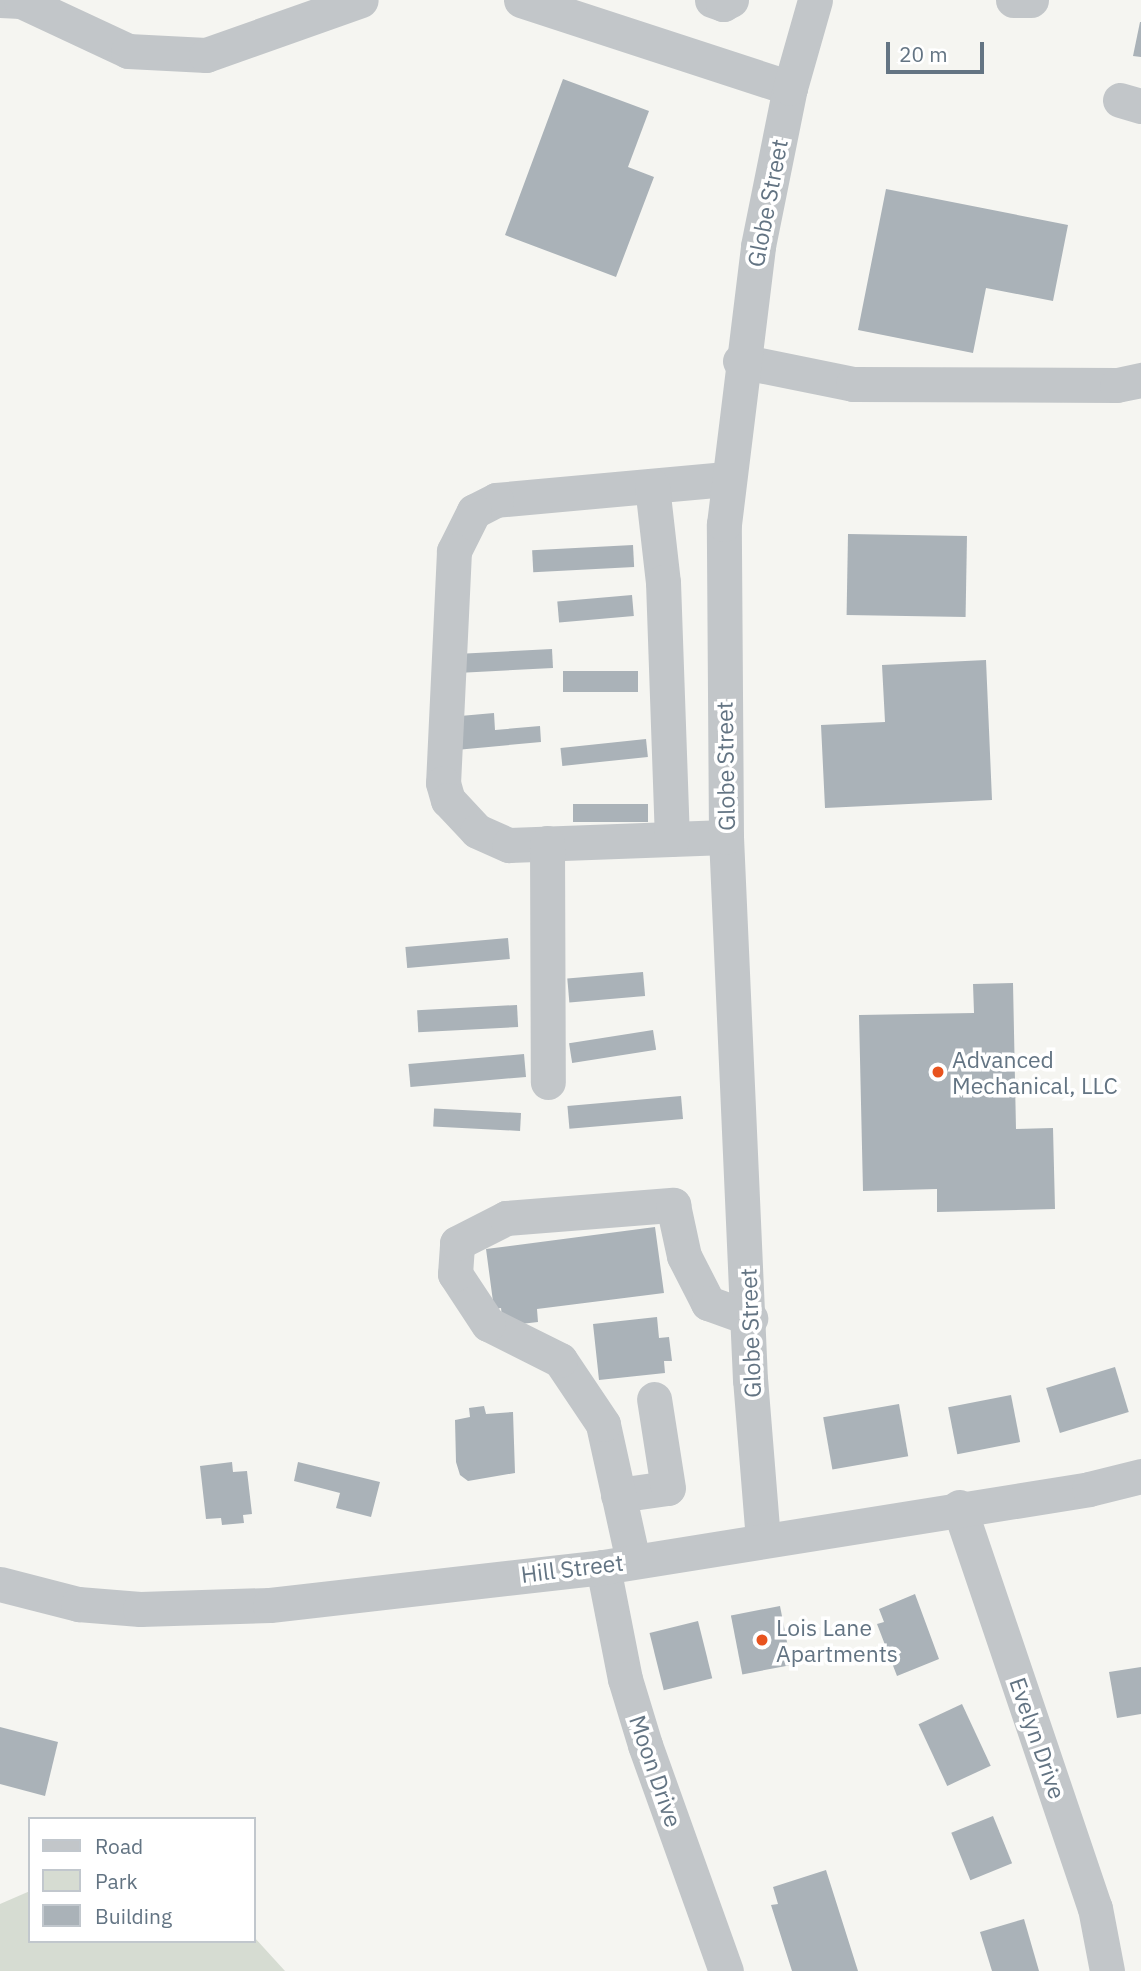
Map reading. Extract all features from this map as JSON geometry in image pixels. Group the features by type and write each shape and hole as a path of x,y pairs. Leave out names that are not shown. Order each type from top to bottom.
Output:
{"street":[{"path":"0,0 21,1 128,51 206,55 361,0"},
{"path":"521,0 596,11 790,88"},
{"path":"712,0 723,4 731,0"},
{"name":"Globe Street","path":"763,1540 754,1457 750,1318 726,837 722,635 726,480 740,361 790,88 815,0"},
{"path":"1013,0 1031,0"},
{"path":"740,361 853,384 1117,385 1141,380"},
{"path":"726,480 496,500 474,511 457,542 443,783 448,800 477,831 509,845 726,837"},
{"path":"652,486 663,582 672,839"},
{"path":"547,844 548,1082"},
{"name":"Moon Drive","path":"726,1971 645,1745 625,1679 618,1564 618,1495 603,1424 561,1360 488,1324 455,1274 457,1243 506,1219 673,1205 684,1256 708,1303 750,1318"},
{"path":"618,1495 668,1488 654,1399"},
{"name":"Hill Street","path":"0,1584 78,1604 153,1609 309,1602 618,1564 959,1507 1089,1489 1141,1476"},
{"name":"Evelyn Drive","path":"959,1507 1095,1908 1107,1971"}],"green space":[{"path":"28,1892 28,1943 256,1943 256,1939 285,1971 0,1971 0,1904"}],"building":[{"path":"1141,22 1141,57 1133,56"},
{"path":"563,79 649,111 628,167 654,177 616,277 505,235"},
{"path":"886,189 1068,225 1053,301 986,288 973,353 858,330"},
{"path":"848,534 967,536 966,617 847,615"},
{"path":"633,545 634,567 533,572 532,550"},
{"path":"632,595 634,616 559,622 557,602"},
{"path":"552,649 553,668 462,673 461,654"},
{"path":"986,660 992,800 825,808 821,725 885,722 882,665"},
{"path":"563,671 638,671 638,692 563,692"},
{"path":"494,713 495,730 540,726 541,742 456,750 460,716"},
{"path":"646,739 648,757 562,766 560,748"},
{"path":"573,804 648,804 648,822 573,822"},
{"path":"508,938 510,959 407,968 405,947"},
{"path":"643,972 645,996 569,1003 567,979"},
{"name":"Advanced Mechanical, LLC","path":"1013,983 1016,1129 1053,1128 1055,1209 937,1212 937,1189 863,1191 859,1015 974,1013 973,984"},
{"path":"517,1005 518,1027 418,1032 417,1010"},
{"path":"653,1030 656,1050 572,1063 569,1043"},
{"path":"524,1054 526,1077 410,1087 408,1064"},
{"path":"681,1096 683,1119 569,1129 567,1106"},
{"path":"434,1108 521,1113 520,1131 433,1126"},
{"path":"655,1227 664,1293 537,1309 538,1322 503,1326 501,1308 494,1309 486,1249"},
{"path":"657,1317 659,1338 669,1337 672,1361 664,1361 665,1373 599,1380 593,1324"},
{"path":"1115,1367 1129,1412 1060,1433 1046,1388"},
{"path":"1011,1395 1020,1442 957,1454 948,1407"},
{"path":"899,1404 908,1456 832,1470 823,1417"},
{"path":"484,1406 486,1414 513,1412 515,1473 468,1481 460,1475 456,1462 455,1420 470,1417 469,1408"},
{"path":"232,1462 233,1472 247,1471 252,1514 243,1515 244,1523 222,1525 221,1518 206,1519 200,1466"},
{"path":"298,1462 380,1482 371,1517 336,1508 340,1493 294,1481"},
{"path":"915,1594 939,1659 897,1676 877,1624 884,1622 879,1609"},
{"name":"Lois Lane Apartments","path":"780,1606 791,1665 742,1674 731,1616"},
{"name":"Lois Lane Apartments","path":"698,1621 712,1678 664,1690 649,1633"},
{"path":"1141,1667 1141,1714 1117,1718 1109,1672"},
{"path":"962,1704 991,1766 947,1786 918,1724"},
{"path":"0,1727 58,1742 45,1796 0,1784"},
{"path":"993,1816 1012,1863 970,1880 951,1833"},
{"path":"826,1870 858,1971 792,1971 771,1905 778,1904 773,1887"},
{"path":"1024,1919 1039,1971 992,1971 980,1932"}],"place":[{"name":"Advanced Mechanical, LLC","path":"938,1072"},
{"name":"Lois Lane Apartments","path":"762,1640"}]}
